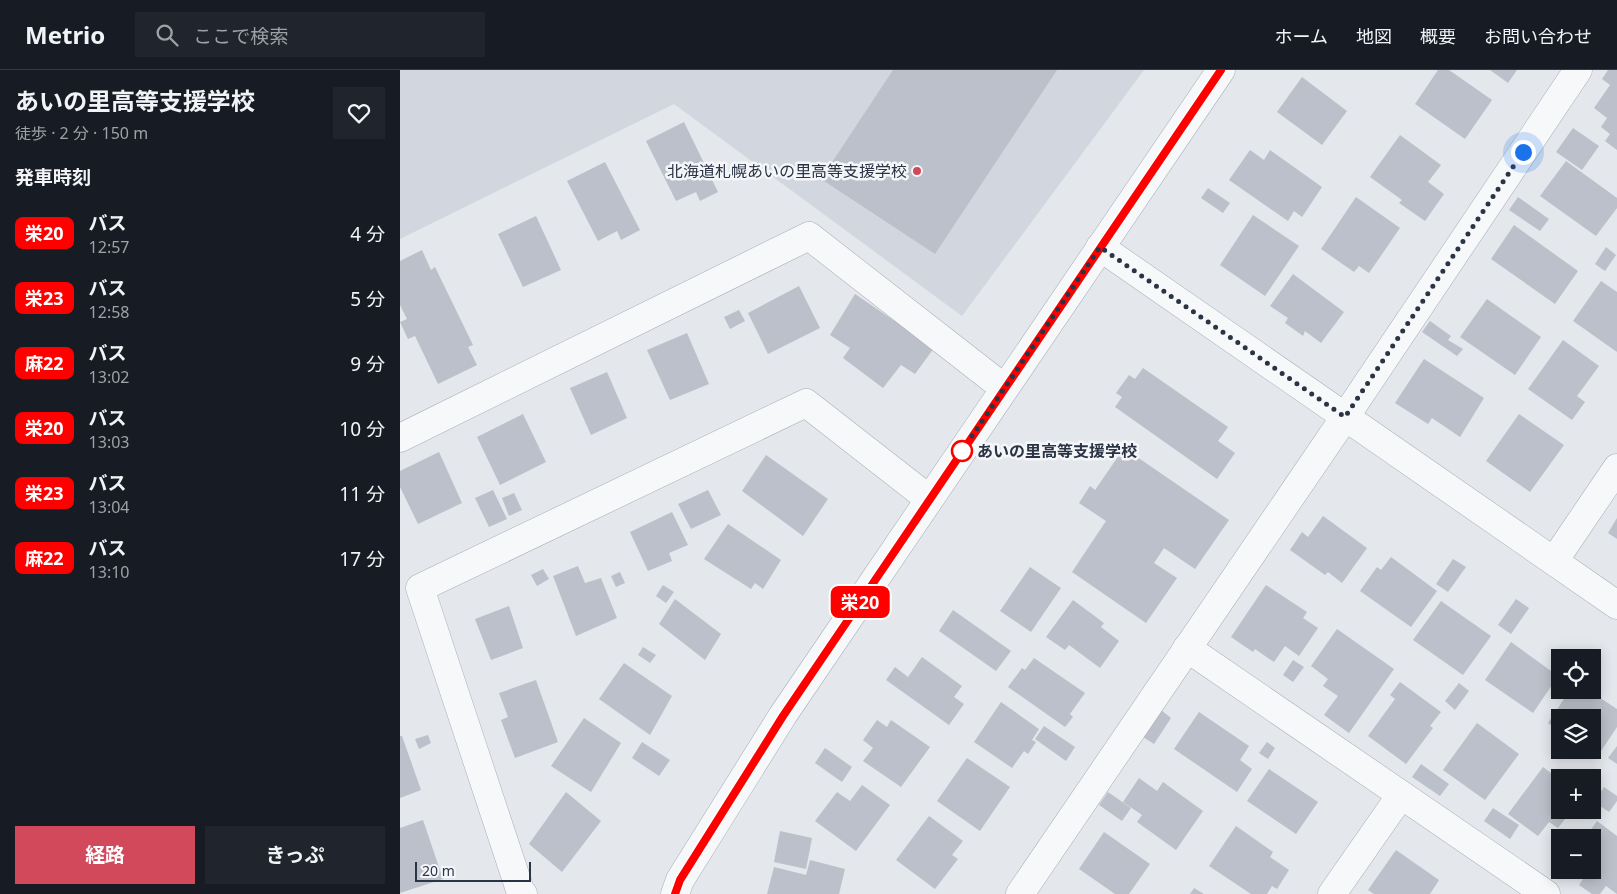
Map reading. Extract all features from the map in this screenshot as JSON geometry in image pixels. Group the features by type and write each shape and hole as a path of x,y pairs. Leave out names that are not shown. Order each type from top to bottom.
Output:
{"street":[{"path":"675,894 680,880 783,716 1221,70"},
{"path":"1020,894 1345,417 1578,70"},
{"path":"400,438 809,236 1004,388"},
{"path":"1100,247 1617,605"},
{"path":"523,894 521,893 420,588 806,403 929,498"},
{"path":"1554,561 1617,468"},
{"path":"1187,648 1546,894"},
{"path":"1332,894 1401,795"}],"shaded area":[{"name":"北海道札幌あいの里高等支援学校","path":"400,70 1144,70 962,316 674,104 400,239"}],"building":[{"path":"893,70 1057,70 935,254 821,179"},
{"path":"1438,70 1449,70 1492,100 1465,139 1415,104"},
{"path":"1490,70 1517,70 1508,83"},
{"path":"1608,70 1617,70 1617,150 1605,141 1610,134 1601,127 1607,118 1594,108 1610,85 1602,79"},
{"path":"1302,77 1347,111 1322,145 1277,112"},
{"path":"684,122 718,192 700,201 696,192 676,201 646,141"},
{"path":"1573,128 1599,146 1582,170 1556,152"},
{"path":"1400,135 1441,165 1428,182 1444,194 1425,221 1399,203 1402,200 1370,177"},
{"path":"1250,150 1264,160 1270,150 1322,187 1302,217 1294,211 1288,221 1229,180"},
{"path":"1566,161 1617,198 1617,208 1596,236 1540,196"},
{"path":"605,162 640,230 621,240 617,231 598,241 567,181"},
{"path":"1208,188 1230,203 1223,213 1201,198"},
{"path":"1356,197 1400,228 1369,273 1359,266 1354,272 1321,249"},
{"path":"1518,197 1549,219 1540,231 1509,210"},
{"path":"1253,215 1299,246 1265,296 1220,265"},
{"path":"536,216 561,270 523,287 498,234"},
{"path":"1514,225 1578,271 1555,304 1491,259"},
{"path":"1606,247 1616,255 1605,271 1595,264"},
{"path":"422,250 431,270 435,267 473,345 468,347 477,365 438,384 415,336 408,339 400,322 407,319 400,305 400,261"},
{"path":"1293,274 1344,312 1321,343 1305,331 1303,336 1285,323 1288,318 1270,306"},
{"path":"1601,281 1617,292 1617,352 1573,321"},
{"path":"799,286 820,328 768,354 748,313"},
{"path":"855,294 934,348 915,374 901,365 883,388 843,358 850,348 830,335"},
{"path":"1487,299 1541,337 1515,375 1460,337"},
{"path":"739,310 745,321 730,329 724,317"},
{"path":"1430,321 1451,336 1448,340 1463,349 1457,356 1422,332"},
{"path":"687,333 709,384 670,400 647,350"},
{"path":"1563,340 1599,366 1577,396 1585,402 1572,420 1528,389"},
{"path":"1424,359 1484,398 1460,437 1432,418 1428,424 1395,403"},
{"path":"1143,368 1228,427 1218,441 1235,453 1217,479 1115,407 1122,397 1116,393 1129,375 1135,379"},
{"path":"607,372 627,418 591,435 570,388"},
{"path":"523,414 546,462 500,485 477,437"},
{"path":"1519,414 1564,445 1530,492 1486,461"},
{"path":"1124,448 1229,520 1195,569 1164,548 1154,563 1177,578 1146,623 1072,572 1106,521 1079,503 1090,486 1095,490"},
{"path":"439,452 462,503 418,524 400,487 400,471"},
{"path":"766,455 828,499 803,536 742,491"},
{"path":"493,490 507,519 489,527 475,498"},
{"path":"708,490 721,515 691,529 678,504"},
{"path":"514,493 522,510 509,516 502,498"},
{"path":"672,512 688,545 669,553 672,561 648,571 630,532"},
{"path":"1323,516 1367,548 1342,583 1328,572 1325,575 1290,550 1302,532 1308,537"},
{"path":"1617,518 1617,539 1608,533"},
{"path":"728,524 781,560 763,589 755,583 751,589 704,559"},
{"path":"1391,557 1437,591 1411,627 1360,591 1377,567 1381,570"},
{"path":"1453,559 1466,567 1448,592 1436,584"},
{"path":"578,566 585,583 601,578 617,618 576,636 553,576"},
{"path":"1030,567 1061,588 1031,632 1000,611"},
{"path":"543,569 549,579 537,586 531,575"},
{"path":"620,572 625,583 616,587 611,576"},
{"path":"663,585 674,592 666,603 656,596"},
{"path":"1266,585 1307,612 1303,618 1318,628 1299,656 1285,646 1274,662 1255,649 1253,652 1231,637"},
{"path":"675,599 721,634 705,660 659,624"},
{"path":"1516,599 1529,608 1511,634 1498,625"},
{"path":"1073,600 1104,623 1101,627 1119,641 1100,668 1069,645 1065,650 1046,637"},
{"path":"1441,601 1491,636 1463,675 1413,640"},
{"path":"509,606 523,648 491,660 475,619"},
{"path":"953,610 1011,651 996,671 939,631"},
{"path":"1337,629 1394,669 1349,733 1324,715 1338,696 1323,686 1328,679 1311,666"},
{"path":"1511,642 1551,671 1551,686 1533,713 1485,680"},
{"path":"643,647 656,655 650,663 638,655"},
{"path":"922,657 962,686 954,697 964,704 949,725 886,680 895,667 908,677"},
{"path":"1034,658 1085,693 1070,714 1073,717 1065,727 1008,687 1022,668 1025,670"},
{"path":"1293,660 1304,667 1293,682 1283,675"},
{"path":"624,663 672,696 650,735 599,699"},
{"path":"536,680 558,742 515,758 501,720 508,717 499,693"},
{"path":"1400,682 1441,712 1430,726 1433,728 1406,764 1368,736 1395,699 1390,695"},
{"path":"1459,683 1469,691 1455,710 1445,701"},
{"path":"1564,699 1601,699 1617,709 1617,727 1601,751 1601,709 1557,709"},
{"path":"1001,702 1039,729 1032,740 1036,742 1028,754 1024,751 1012,768 974,742"},
{"path":"1161,710 1171,718 1154,744 1143,737"},
{"path":"1199,712 1249,746 1240,760 1252,769 1237,792 1174,749"},
{"path":"584,718 621,743 591,792 551,766"},
{"path":"877,720 887,727 891,720 930,747 901,787 863,761 873,748 863,740"},
{"path":"1477,723 1519,754 1485,800 1443,770"},
{"path":"1044,726 1075,747 1066,761 1035,739"},
{"path":"428,735 431,743 419,749 415,739"},
{"path":"400,736 402,736 421,790 400,798"},
{"path":"642,742 670,760 659,776 632,758"},
{"path":"1267,742 1275,748 1268,759 1259,753"},
{"path":"1617,746 1617,764 1608,758"},
{"path":"825,748 852,767 842,782 815,763"},
{"path":"967,758 1010,787 980,831 937,801"},
{"path":"1421,764 1449,784 1440,796 1412,777"},
{"path":"1543,767 1551,773 1551,819 1565,819 1558,828 1549,822 1538,836 1508,814"},
{"path":"1269,769 1318,802 1296,834 1247,801"},
{"path":"1139,778 1157,791 1163,782 1203,811 1176,850 1137,822 1142,815 1123,802"},
{"path":"862,785 890,805 856,851 815,821 837,792 850,801"},
{"path":"1604,787 1617,796 1617,801 1609,812 1601,807 1601,792"},
{"path":"566,792 601,821 562,872 529,844"},
{"path":"1108,792 1131,808 1122,821 1099,805"},
{"path":"1493,808 1519,825 1510,839 1484,821"},
{"path":"929,816 963,841 952,855 958,859 935,889 896,860"},
{"path":"423,820 443,879 400,893 400,828"},
{"path":"1597,821 1617,836 1617,894 1606,886 1600,894 1592,894 1579,885 1583,879 1601,879 1601,829 1591,829"},
{"path":"1236,826 1273,852 1270,857 1289,870 1277,889 1272,886 1267,894 1251,894 1209,866"},
{"path":"780,831 812,838 806,869 774,862"},
{"path":"1104,832 1150,864 1129,894 1115,894 1079,869"},
{"path":"1396,850 1439,880 1430,894 1374,894 1368,890"},
{"path":"810,860 845,869 839,894 767,894 774,867 806,875"},
{"path":"1194,888 1204,894 1190,894"}],"bus line":[{"name":"栄20","path":"675,894 680,880 783,716 1221,70"}],"place":[{"name":"北海道札幌あいの里高等支援学校","path":"917,171"},
{"name":"あいの里高等支援学校","path":"962,451"}],"route":[{"path":"962,451 1100,247 1345,417 1523,152"}]}
